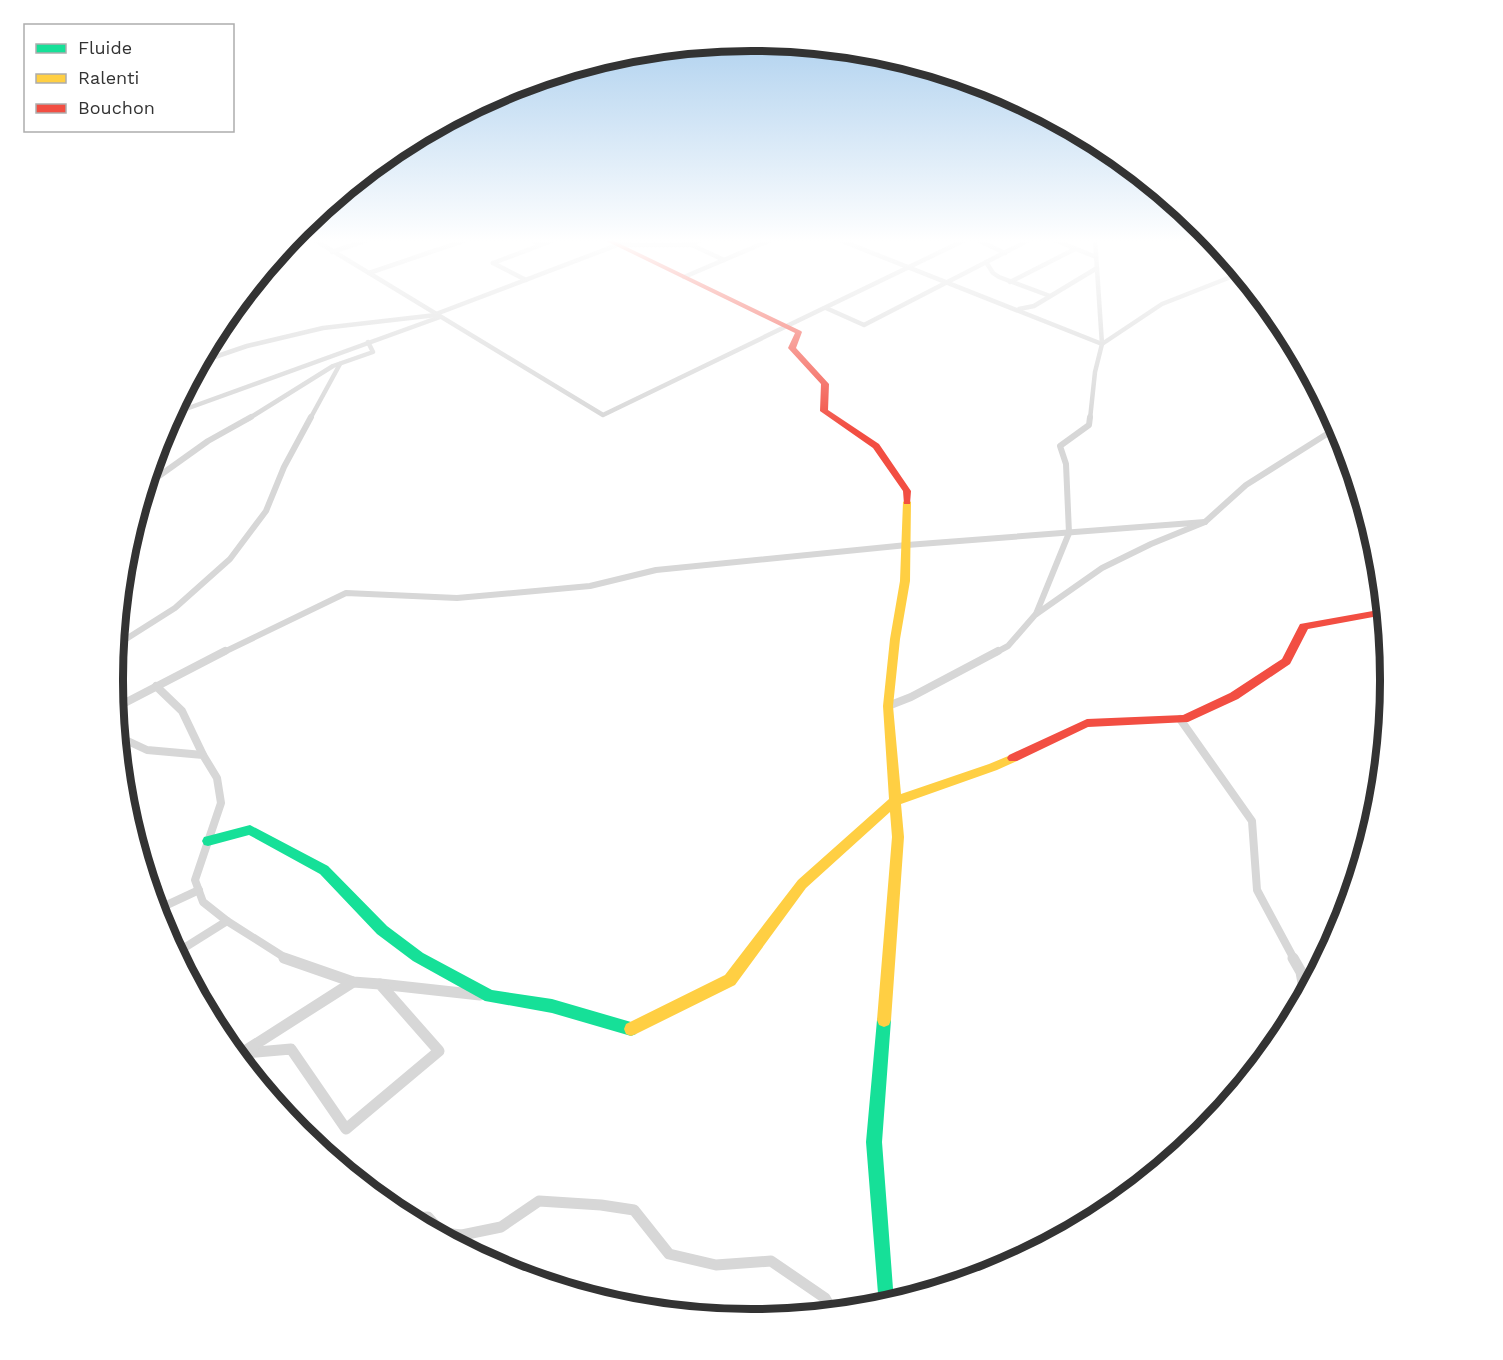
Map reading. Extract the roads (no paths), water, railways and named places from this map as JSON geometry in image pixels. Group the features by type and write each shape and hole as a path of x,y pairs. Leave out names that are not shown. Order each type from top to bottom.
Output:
{"street":[{"path":"417,302 603,415 837,302"},
{"path":"183,410 470,302"},
{"path":"738,302 799,332 792,348 825,384 824,411 876,446 907,491 905,581 895,639 888,706 898,837 874,1142 885,1294"},
{"path":"825,308 864,325 908,302"},
{"path":"997,302 1102,344"},
{"path":"1012,308 1030,308 1039,302"},
{"path":"1035,615 1069,533 1066,464 1060,446 1089,425 1095,372 1102,344 1099,302"},
{"path":"1102,344 1166,302"},
{"path":"211,358 247,346 323,328 438,315"},
{"path":"156,478 208,441 266,409 333,366 373,352 368,342"},
{"path":"124,640 175,608 230,559 266,511 284,467 340,364"},
{"path":"888,706 911,697 1008,646 1035,615 1102,568 1151,544 1205,522 1246,485 1330,432"},
{"path":"123,704 346,593 457,598 590,586 656,570 907,545 1205,522"},
{"path":"156,686 182,711 217,778 221,802 195,880 203,902 227,921 289,961 353,982 490,996 552,1006 630,1029 729,980 802,884 895,801 993,766 1087,723 1180,719 1234,696 1286,661 1304,626 1376,613"},
{"path":"1180,719 1251,821 1257,890 1301,972 1303,982"},
{"path":"126,740 147,750 203,755"},
{"path":"208,841 250,830 324,870 382,930 418,957 490,996"},
{"path":"165,906 199,890"},
{"path":"183,949 227,921"},
{"path":"245,1052 353,982"},
{"path":"246,1054 291,1049 346,1129 439,1052 380,984"},
{"path":"455,1234 462,1235 501,1227 539,1201 601,1205 634,1210 669,1254 716,1264 771,1261 825,1299 829,1305"}]}
